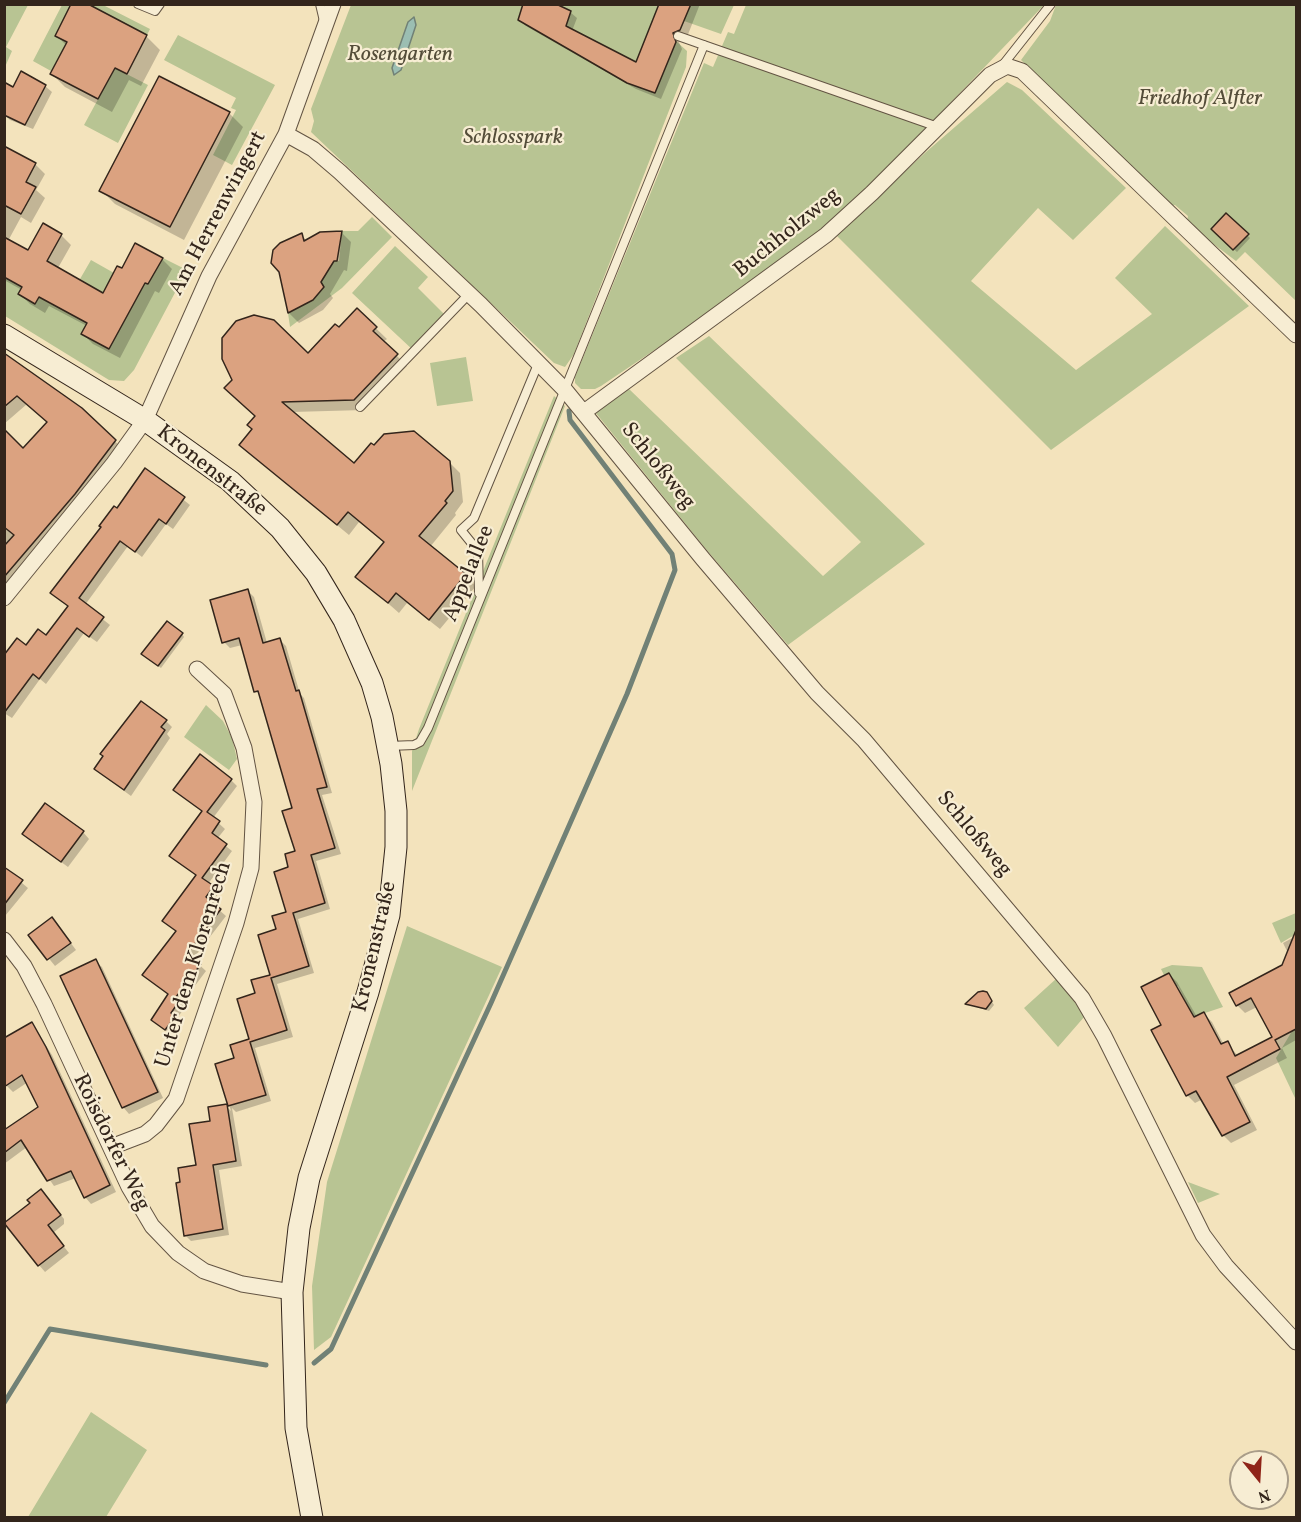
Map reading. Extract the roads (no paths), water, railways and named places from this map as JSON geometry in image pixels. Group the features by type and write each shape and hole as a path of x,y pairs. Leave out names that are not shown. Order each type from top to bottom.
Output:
{"street":[{"name":"Am Herrenwingert","path":"4,598 124,450 145,420 209,276 286,134 333,4"},
{"path":"1001,68 1014,66 1022,71 1296,335"},
{"name":"Buchholzweg","path":"584,412 826,235 1001,68"},
{"name":"Schloßweg","path":"286,134 323,156 469,294 565,390 703,559 817,693 864,740 1082,998 1108,1044 1203,1235 1226,1266 1296,1342"},
{"name":"Kronenstraße","path":"4,335 145,420 230,481 280,528 302,554 334,601 363,660 379,705 395,794 396,838 388,915 368,992 309,1178 299,1228 292,1292"},
{"name":"Unter dem Klorenrech","path":"111,1147 145,1134 156,1125 176,1099 233,933 251,868 254,802 244,747 224,694 197,669"},
{"name":"Roisdorfer Weg","path":"4,940 24,966 44,1004 145,1216 177,1253 204,1271 230,1281 292,1292"},
{"path":"292,1292 296,1428 312,1518"}],"lane":[{"path":"138,4 155,10 160,4"},
{"path":"320,4 325,26"},
{"name":"Buchholzweg","path":"1001,68 1051,4"},
{"path":"678,36 938,128"},
{"path":"565,390 704,45"},
{"path":"360,407 469,294"},
{"path":"479,597 478,551 461,530 474,518 538,364"},
{"name":"Appelallee","path":"388,746 414,745 423,738 565,390"}],"water":[{"path":"414,17 416,25 401,70 394,75 392,68 408,22"}],"waterway":[{"path":"314,1363 331,1349 491,1003 627,694 675,570 672,554 570,420 569,411"},
{"path":"4,1403 50,1329 266,1365"}],"park label":[{"name":"Rosengarten","path":"400,56"},
{"name":"Friedhof Alfter","path":"1200,100"},
{"name":"Schlosspark","path":"513,139"}]}
